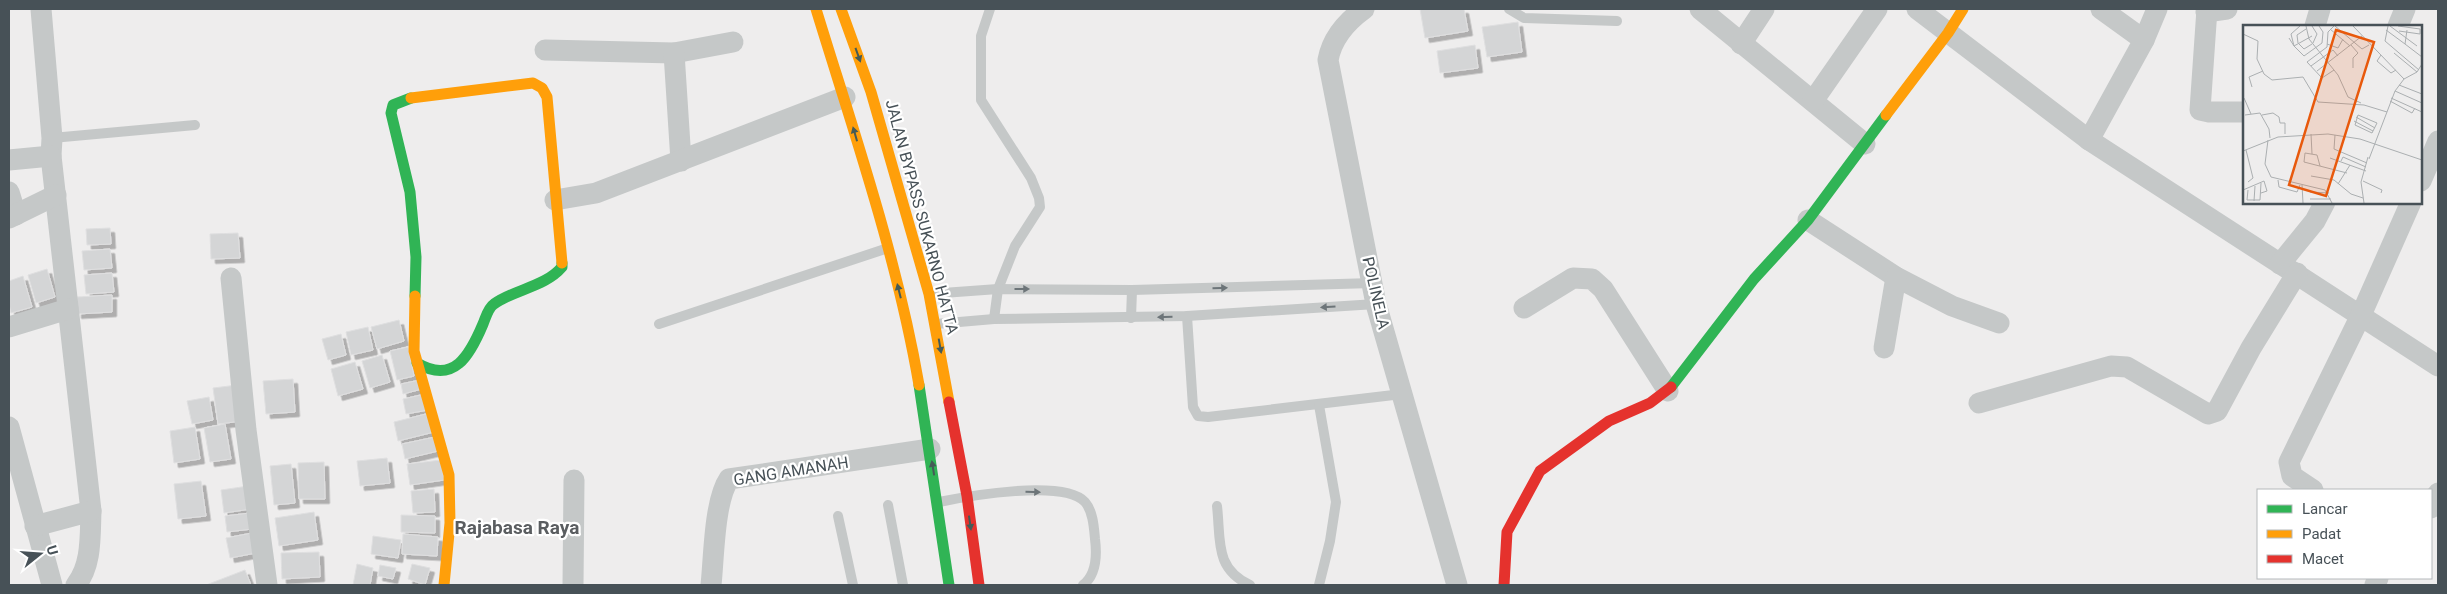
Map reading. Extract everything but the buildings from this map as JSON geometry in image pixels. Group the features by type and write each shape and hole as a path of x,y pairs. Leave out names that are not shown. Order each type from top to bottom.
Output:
{"main road":[{"path":"816,9 845,97 910,333 930,449 949,585"},
{"name":"JALAN BYPASS SUKARNO HATTA","path":"842,9 871,92 929,294 967,496 979,585"},
{"path":"1504,585 1507,532 1540,471 1608,421 1650,403 1668,391 1754,279 1808,220 1948,33 1963,9"},
{"path":"417,363 428,372 440,374 451,371 464,356 482,327 491,306 538,281 559,273 562,267 547,97 543,88 539,85 533,83 415,97 400,100 393,105 391,113 410,192 416,257 414,337 417,363 448,475 450,523 444,585"}],"street":[{"path":"41,9 56,195 91,511 89,550 83,576 76,585"},
{"name":"POLINELA","path":"1364,9 1334,38 1328,60 1375,294 1456,585"},
{"path":"1700,9 1865,144"},
{"path":"1741,44 1764,9"},
{"path":"1812,101 1877,9"},
{"path":"1917,9 2089,140 2438,366"},
{"path":"2101,9 2144,40"},
{"path":"2089,140 2144,40 2157,9"},
{"path":"2227,9 2207,11 2200,110 2202,112 2243,112"},
{"path":"2315,25 2320,9"},
{"path":"2398,25 2405,9"},
{"path":"546,50 674,53 733,42"},
{"path":"674,53 681,162"},
{"path":"555,200 596,193 681,162 845,97"},
{"path":"2422,179 2438,141"},
{"path":"9,160 52,147"},
{"path":"9,192 12,216 56,195"},
{"path":"1979,402 2111,366 2127,367 2208,414 2213,414 2218,411 2251,348 2288,268 2324,204"},
{"path":"2312,489 2292,476 2289,462 2361,316 2410,204"},
{"path":"1808,220 1896,276 1952,306 1999,323"},
{"path":"1884,348 1896,276"},
{"path":"231,278 246,430 266,585"},
{"path":"1524,308 1573,278 1592,279 1603,288 1668,391"},
{"path":"9,327 68,309"},
{"path":"9,427 52,585"},
{"name":"GANG AMANAH","path":"710,585 720,502 724,487 729,479 930,449"},
{"path":"573,585 574,480"},
{"path":"2432,506 2438,493"},
{"path":"35,526 91,511"}],"lane":[{"path":"990,9 981,36 981,100 1031,178 1039,198 1040,207 1015,246 998,289 994,319"},
{"path":"1509,9 1524,18 1617,21"},
{"path":"52,147 195,125"},
{"path":"659,324 888,248"},
{"path":"929,294 998,289 1375,294"},
{"path":"1131,318 1132,290"},
{"path":"936,324 994,319 1187,316 1375,294"},
{"path":"1187,316 1193,407 1198,416 1208,417 1402,394"},
{"path":"1319,405 1336,502 1330,541 1319,585"},
{"path":"938,502 1002,491 1069,493 1082,499 1087,504 1096,546 1095,566 1090,578 1083,585"},
{"path":"888,505 903,585"},
{"path":"1217,506 1222,557 1229,572 1250,585"},
{"path":"838,516 853,585"}],"traffic: fast":[{"path":"411,98 393,105 391,113 410,192 416,257 415,296"},
{"path":"1671,387 1754,279 1808,220 1886,115"},
{"path":"417,363 430,369 441,371 451,369 466,356 492,306 502,299 539,284 555,274 562,267 562,263"},
{"path":"919,385 949,585"}],"traffic: slow":[{"path":"816,9 887,242 910,337 919,385"},
{"path":"841,9 871,92 929,294 949,402"},
{"path":"1886,115 1948,33 1963,9"},
{"path":"411,98 533,83 542,88 547,97 562,263"},
{"path":"415,296 414,351 449,475 450,523 444,585"}],"traffic: jam":[{"path":"1504,585 1507,532 1540,471 1609,421 1650,403 1671,387"},
{"path":"949,402 967,496 979,585"}],"district":[{"name":"Rajabasa Raya","path":"517,527"}]}
